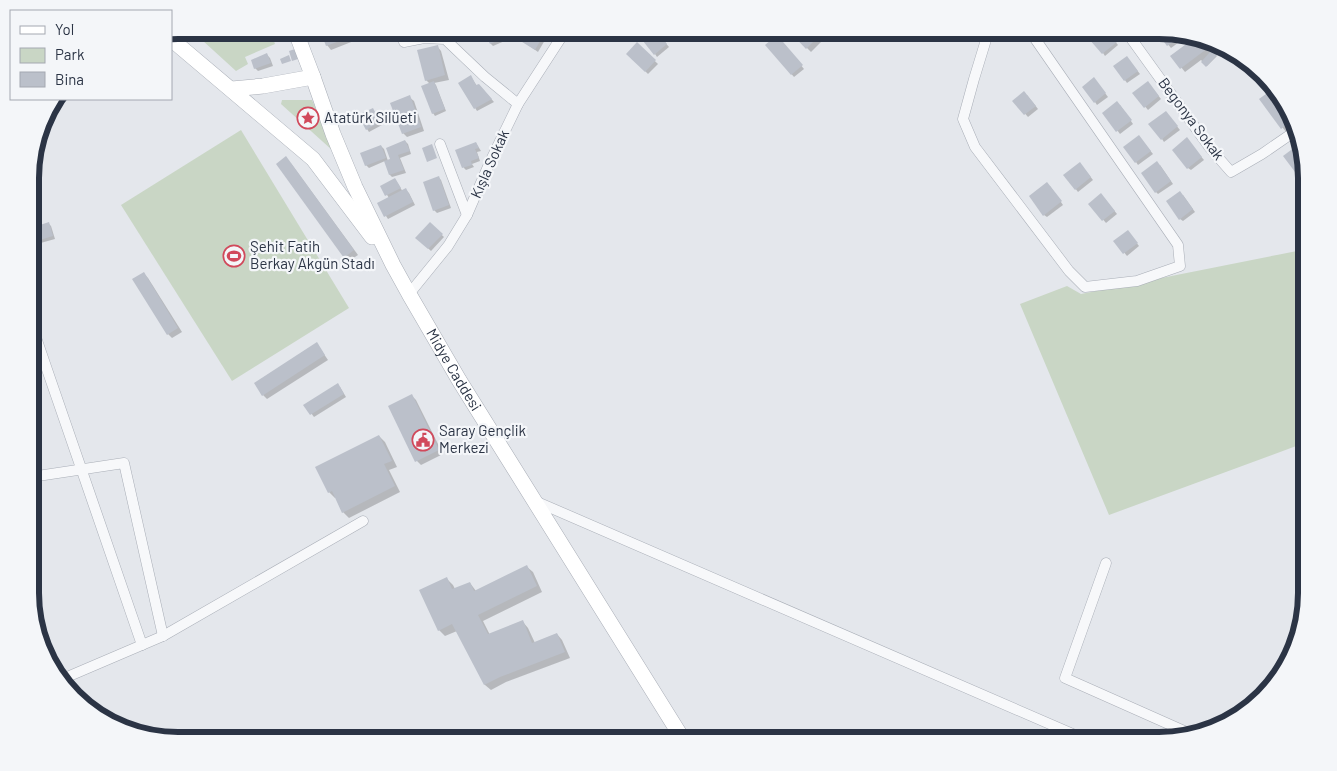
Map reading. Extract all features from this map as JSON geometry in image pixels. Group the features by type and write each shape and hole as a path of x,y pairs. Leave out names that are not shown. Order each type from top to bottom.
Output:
{"main road":[{"name":"Midye Caddesi","path":"299,39 314,77 333,134 393,265 459,380 678,732"},
{"path":"172,40 314,159 393,265"},
{"path":"232,89 314,77"}],"street":[{"path":"403,39 404,42 419,39"},
{"path":"445,39 485,77 518,104"},
{"name":"Kışla Sokak","path":"409,294 448,246 467,215 518,104 560,39"},
{"path":"986,39 964,120 975,147 1069,271 1085,287 1137,281 1180,266 1178,245 1035,39"},
{"name":"Begonya Sokak","path":"1131,39 1210,148 1231,172 1291,134"},
{"path":"440,144 467,215"},
{"path":"39,346 142,645"},
{"path":"39,476 124,463 163,636"},
{"path":"534,501 1068,732"},
{"path":"66,677 163,636 362,521"},
{"path":"1106,563 1064,678 1184,730"}],"green space":[{"path":"201,39 273,39 275,44 245,57 248,64 236,71"},
{"path":"282,100 312,100 333,149 281,104"},
{"name":"Şehit Fatih Berkay Akgün Stadı","path":"241,130 349,308 232,381 121,205"},
{"path":"1298,251 1298,445 1109,515 1020,304 1067,286 1081,294"}],"building":[{"path":"323,39 345,39 326,46"},
{"path":"488,39 501,39 490,44"},
{"path":"520,39 541,39 535,50"},
{"path":"645,39 663,39 667,44 654,55 643,41"},
{"path":"772,39 780,39 803,65 791,75 765,45"},
{"path":"797,39 816,39 806,49"},
{"path":"1089,39 1114,39 1117,42 1102,54"},
{"path":"1162,39 1176,40 1167,46"},
{"path":"637,42 656,60 645,72 626,54"},
{"path":"1189,42 1209,48 1180,69 1170,56"},
{"path":"438,45 445,75 425,81 417,50"},
{"path":"295,49 298,59 292,61 289,51"},
{"path":"1212,50 1217,55 1206,67 1201,62"},
{"path":"267,53 271,63 254,69 251,60"},
{"path":"289,55 291,61 282,64 280,59"},
{"path":"1127,56 1138,71 1124,81 1113,66"},
{"path":"471,75 476,85 479,84 492,99 474,109 458,83"},
{"path":"1094,77 1106,93 1094,103 1082,87"},
{"path":"434,81 445,109 432,114 421,86"},
{"path":"1148,81 1159,96 1144,108 1132,93"},
{"path":"1024,91 1036,106 1024,115 1012,101"},
{"path":"1269,92 1280,108 1287,124 1281,129 1259,99"},
{"path":"410,95 421,127 402,134 390,103"},
{"path":"1117,101 1132,120 1116,132 1102,113"},
{"path":"373,108 380,122 366,130 358,115"},
{"path":"1166,111 1178,126 1161,140 1148,124"},
{"path":"1139,135 1151,151 1135,163 1123,147"},
{"path":"1187,137 1202,157 1187,169 1172,150"},
{"path":"405,140 410,151 398,155 404,170 389,175 384,161 390,159 386,148"},
{"path":"476,142 479,148 475,149 479,158 471,161 472,165 462,168 455,150"},
{"path":"432,144 437,158 427,162 422,148"},
{"path":"381,145 386,158 365,166 360,153"},
{"path":"1295,147 1298,176 1283,156"},
{"path":"286,156 354,250 344,258 276,164"},
{"path":"1157,161 1171,181 1155,193 1141,173"},
{"path":"1080,162 1091,177 1075,190 1063,175"},
{"path":"439,176 449,205 433,211 423,182"},
{"path":"395,178 401,188 385,196 380,186"},
{"path":"1047,182 1062,201 1043,216 1029,196"},
{"path":"406,188 413,202 384,217 377,203"},
{"path":"1180,191 1193,209 1179,220 1166,201"},
{"path":"1101,193 1115,211 1102,221 1088,204"},
{"path":"49,222 53,236 39,240 39,225"},
{"path":"430,222 443,234 428,249 415,238"},
{"path":"1128,230 1138,243 1123,254 1113,241"},
{"path":"144,272 178,328 167,335 132,279"},
{"path":"317,342 325,355 262,396 254,383"},
{"path":"338,383 344,394 310,415 303,405"},
{"path":"412,394 439,450 415,462 388,406"},
{"path":"379,435 392,461 384,464 395,486 342,513 332,491 328,493 315,467"},
{"path":"527,565 537,586 478,615 488,634 523,620 532,643 557,633 565,652 484,685 452,624 438,631 419,590 447,577 452,589 470,582 474,591"}],"place":[{"name":"Atatürk Silüeti","path":"308,118"},
{"name":"Şehit Fatih Berkay Akgün Stadı","path":"234,256"},
{"name":"Saray Gençlik Merkezi","path":"423,440"}]}
